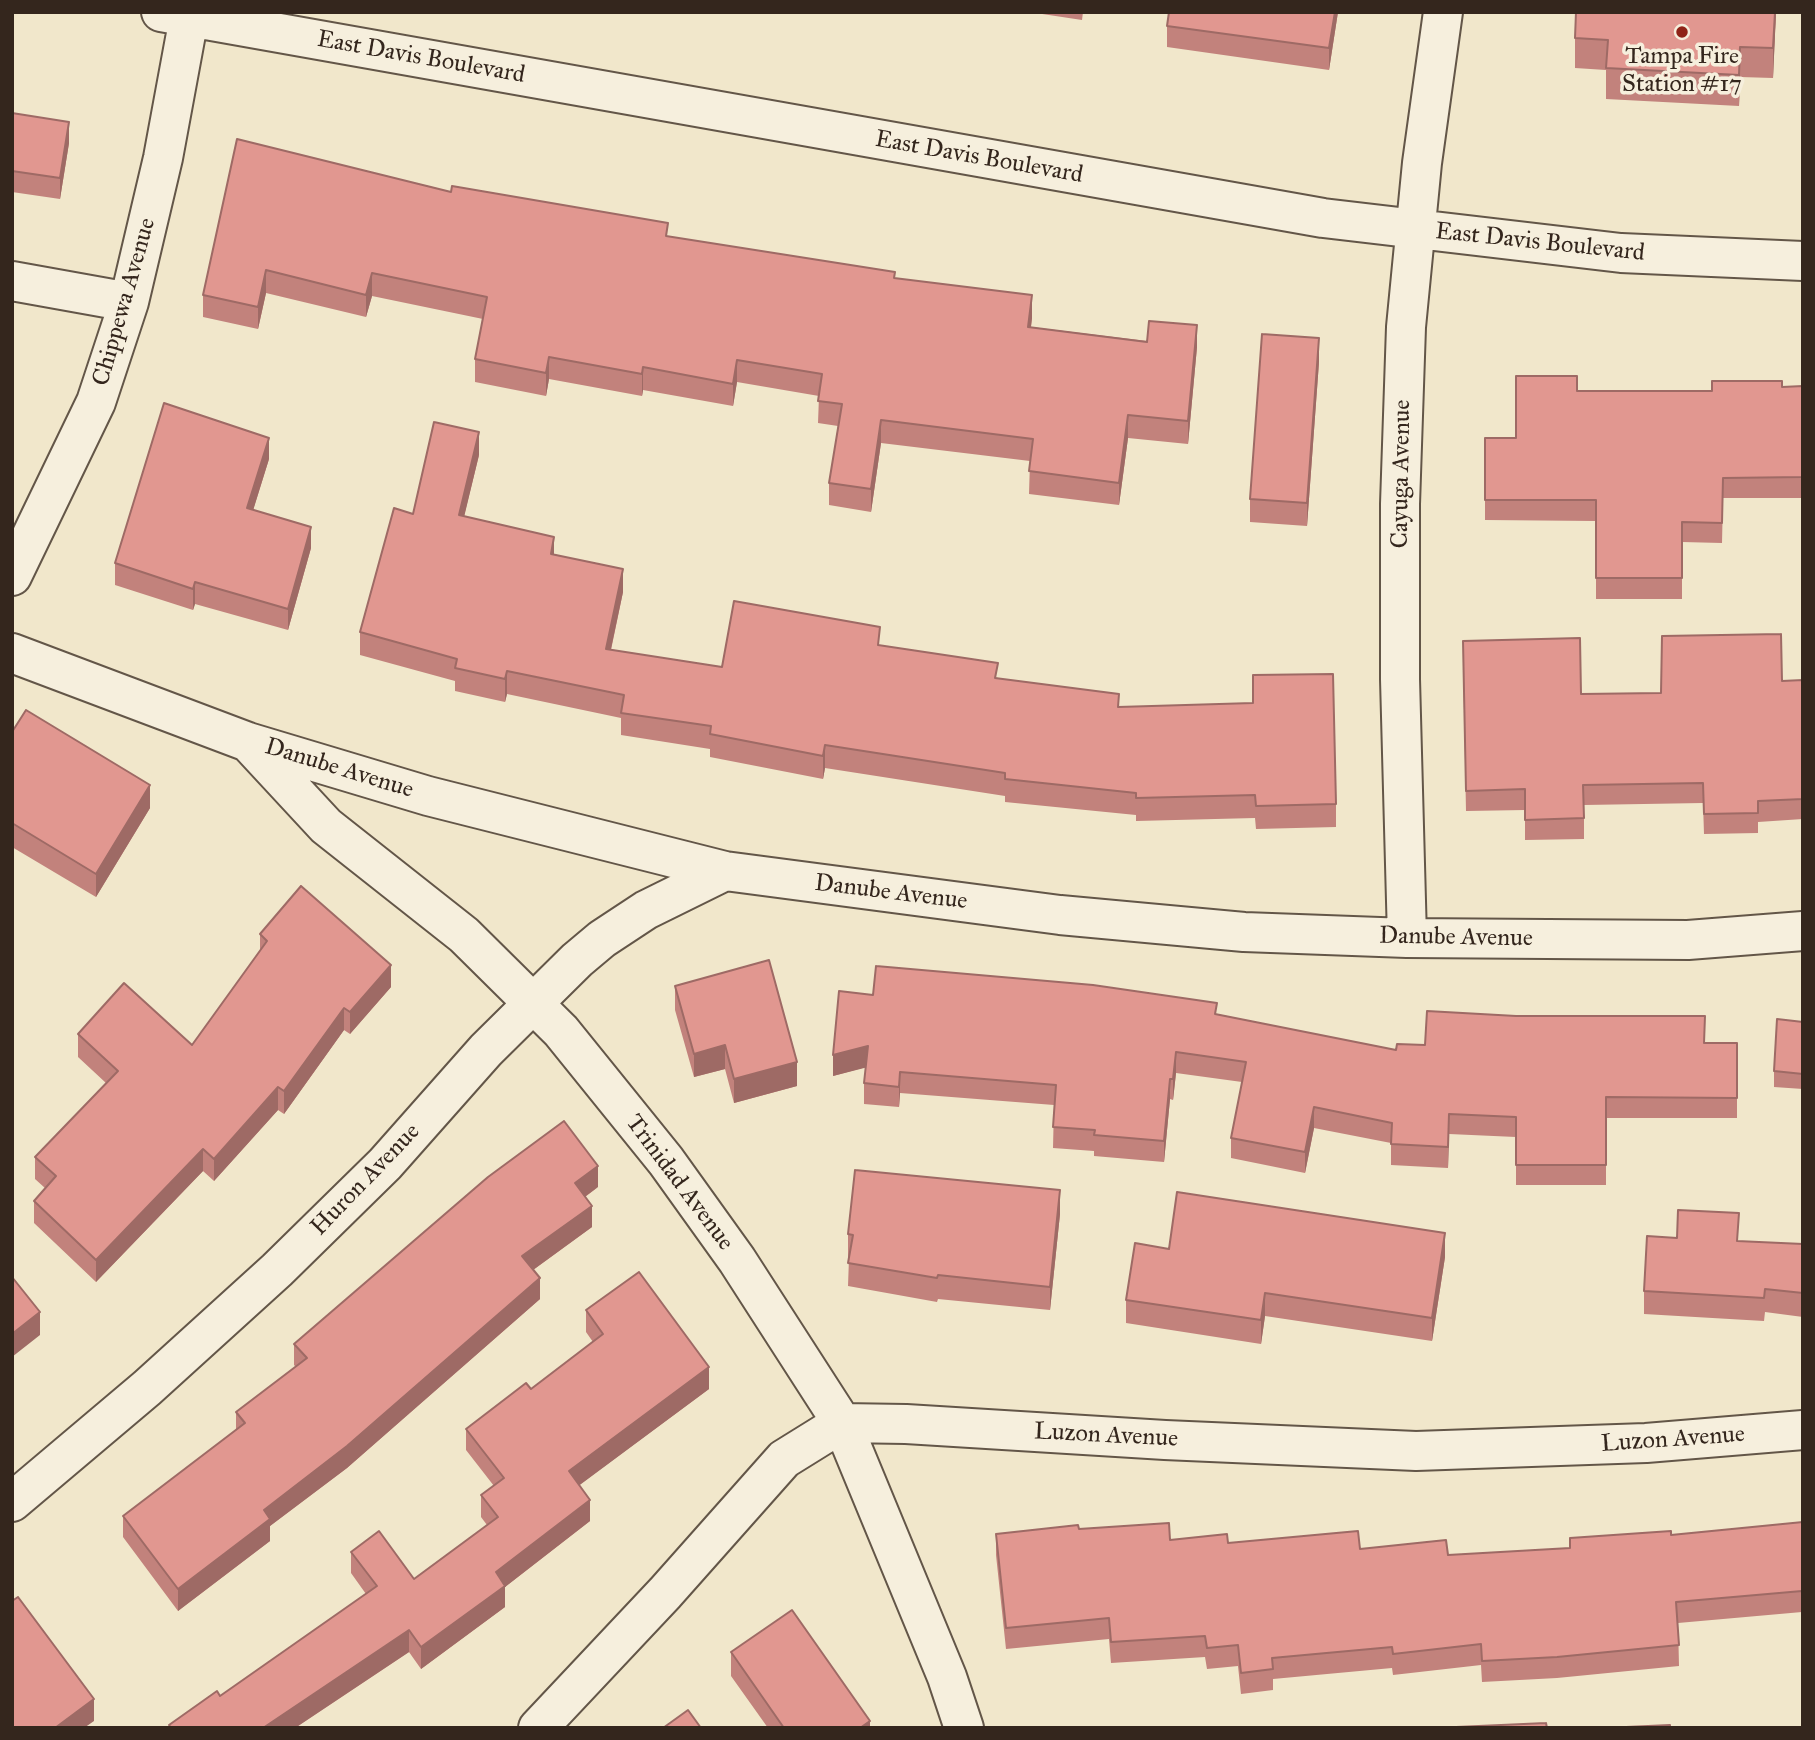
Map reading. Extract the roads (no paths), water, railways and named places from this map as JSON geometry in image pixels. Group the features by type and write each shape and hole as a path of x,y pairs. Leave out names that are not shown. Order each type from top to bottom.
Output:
{"street":[{"name":"Cayuga Avenue","path":"1407,938 1400,679 1400,504 1406,327 1415,230 1443,12"},
{"name":"East Davis Boulevard","path":"180,14 1322,218 1621,253 1803,261"},
{"name":"Chippewa Avenue","path":"12,576 96,402 129,302 163,158 180,14"},
{"path":"12,281 129,302"},
{"name":"Danube Avenue","path":"12,653 248,742 428,796 725,871 1060,915 1244,932 1407,938 1688,940 1803,931"},
{"name":"Trinidad Avenue","path":"248,742 326,826 464,935 561,1031 666,1161 737,1260 842,1423 947,1677 964,1728"},
{"name":"Huron Avenue","path":"12,1502 147,1388 277,1270 385,1164 486,1050 602,939 646,911 725,871"},
{"path":"538,1728 665,1594 784,1458 842,1423"},
{"name":"Luzon Avenue","path":"842,1423 906,1424 1165,1440 1416,1451 1646,1443 1803,1430"}],"place":[{"name":"Tampa Fire Station #17","path":"1682,32"}]}
